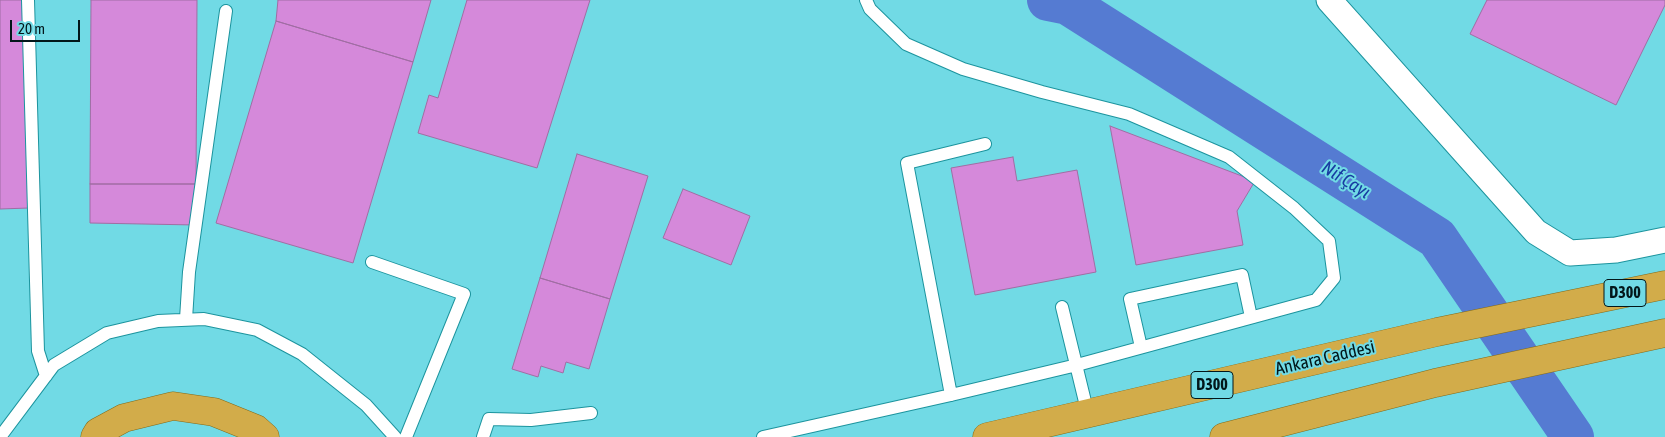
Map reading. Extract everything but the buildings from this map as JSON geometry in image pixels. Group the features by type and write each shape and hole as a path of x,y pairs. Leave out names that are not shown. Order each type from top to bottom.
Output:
{"highway":[{"name":"Ankara Caddesi","path":"987,437 1437,332 1665,285"},
{"path":"1224,437 1435,383 1665,333"},
{"path":"96,436 124,418 173,406 214,412 256,429 266,437"}],"street":[{"path":"1329,0 1536,232 1570,253 1616,250 1665,240"}],"lane":[{"path":"28,0 38,351 46,376"},
{"path":"762,437 951,396 1077,365 1316,300 1334,278 1328,241 1294,208 1229,157 1129,114 1042,92 963,69 906,44 870,9 866,0"},
{"path":"186,319 189,272 226,11"},
{"path":"951,396 907,163 984,144"},
{"path":"372,262 464,294 406,437"},
{"path":"1141,348 1130,299 1242,274 1251,318"},
{"path":"1062,307 1088,414"},
{"path":"0,437 54,365 107,333 158,321 186,319 204,319 257,330 302,354 366,405 395,437"},
{"path":"483,437 489,419 531,420 590,413"}],"waterway":[{"name":"Nif Çayı","path":"1048,0 1068,4 1437,238 1573,437"}]}
